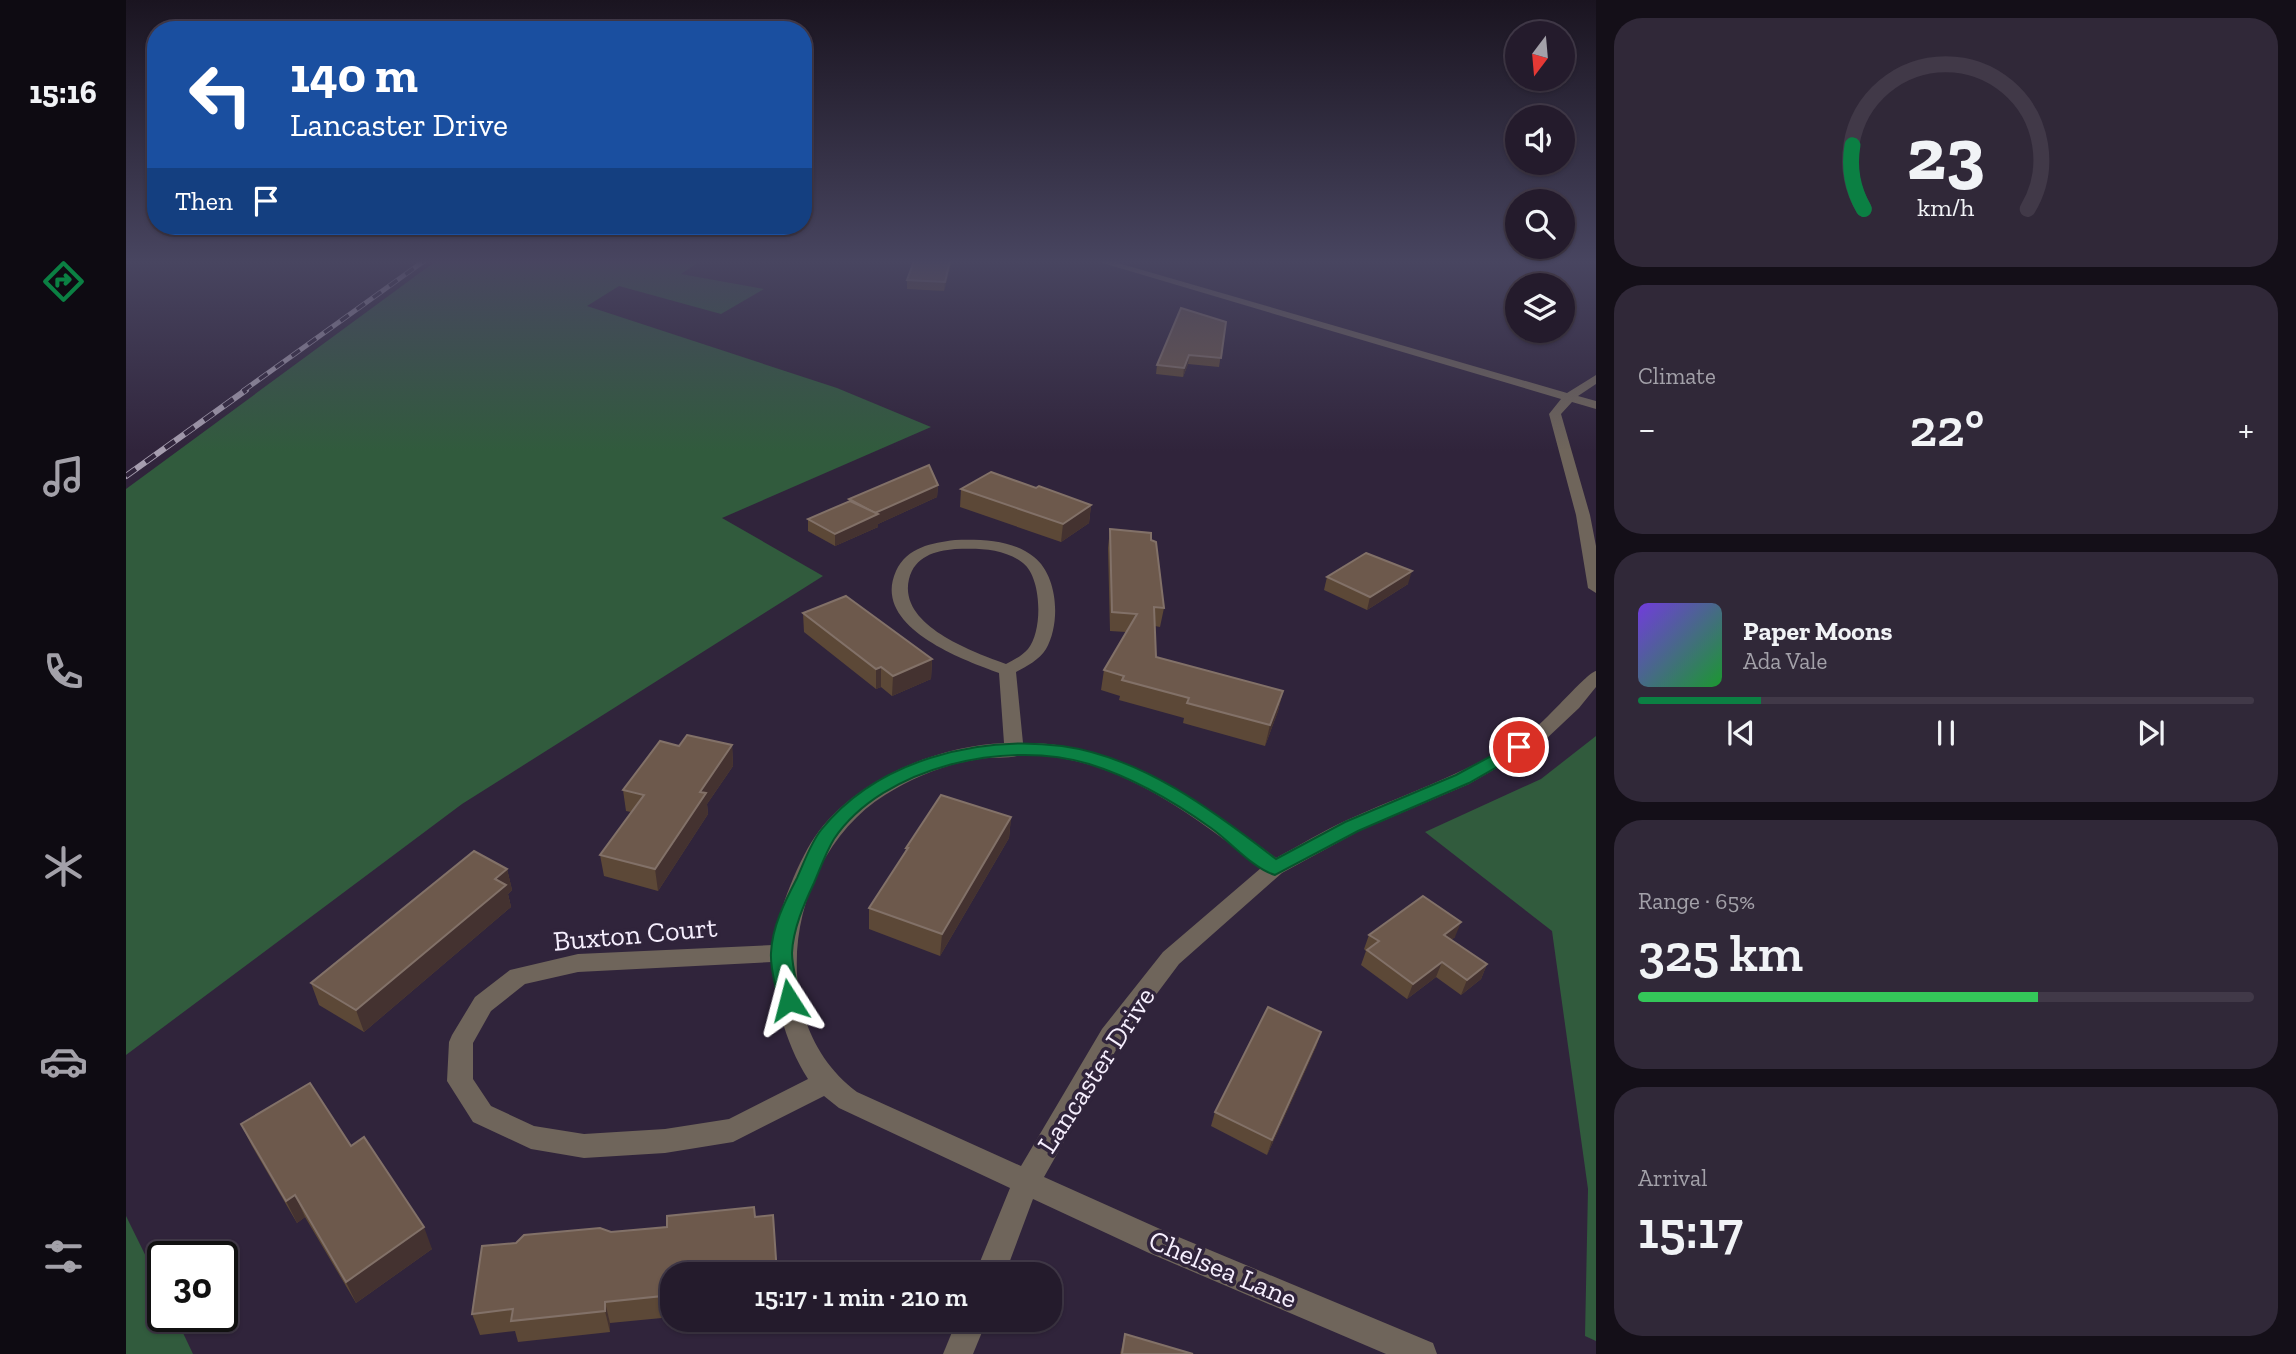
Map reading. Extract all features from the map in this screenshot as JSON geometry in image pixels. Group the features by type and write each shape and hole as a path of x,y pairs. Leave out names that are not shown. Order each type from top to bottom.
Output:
{"street":[{"path":"1320,324 1596,405"},
{"path":"1596,379 1570,396 1555,414 1583,514 1596,588"},
{"path":"957,544 987,545 1017,554 1036,567 1047,599 1042,641 1033,657 1007,670 957,652 928,632 902,608 899,580 909,560 928,549 957,544"},
{"path":"1007,670 1014,751"},
{"name":"Lancaster Drive","path":"995,1262 1026,1182 1111,1036 1171,958 1275,868 1352,827 1462,779 1538,736 1573,704 1596,677"},
{"path":"824,1083 803,1048 789,1000 782,953 792,907 827,835 866,796 906,772 962,755 1014,751 1061,752 1096,760 1145,781 1216,822 1275,868"},
{"name":"Buxton Court","path":"782,953 578,963 518,976 484,1004 461,1042 460,1081 482,1114 531,1137 584,1146 664,1141 733,1130 824,1083"},
{"name":"Chelsea Lane","path":"824,1083 848,1100 1171,1248 1422,1354"},
{"path":"958,1354 967,1332"}],"green space":[{"path":"350,324 642,324 837,388 931,427 722,518 823,576 462,804 126,1055 126,489"},
{"path":"1596,736 1596,1341 1585,1336 1588,1189 1552,931 1425,832 1541,779"},
{"path":"126,1216 147,1259 147,1332 183,1332 193,1354 126,1354"}],"building":[{"path":"1174,324 1226,324 1221,358 1189,355 1184,368 1157,365"},
{"path":"929,465 938,485 875,513 849,499"},
{"path":"991,472 1091,505 1063,524 961,489"},
{"path":"850,501 878,514 835,534 808,519"},
{"path":"1110,529 1151,533 1151,540 1156,542 1164,608 1154,607 1156,657 1283,691 1270,725 1187,703 1189,698 1122,680 1124,676 1104,670 1137,614 1112,612"},
{"path":"1366,553 1412,571 1370,597 1327,577"},
{"path":"846,596 932,659 893,676 881,667 876,669 803,613"},
{"path":"687,735 732,745 700,792 706,793 655,869 600,855 644,795 623,790 660,741 679,746"},
{"path":"941,795 1011,817 942,934 869,908"},
{"path":"474,851 507,869 495,879 506,885 356,1010 311,983"},
{"path":"1423,896 1461,922 1444,935 1487,964 1467,980 1442,962 1413,984 1367,950 1379,941 1369,935"},
{"path":"1268,1007 1321,1032 1272,1140 1215,1112"},
{"path":"310,1083 351,1146 364,1137 424,1227 346,1282 295,1195 286,1201 241,1124"},
{"path":"754,1207 755,1217 773,1215 776,1262 660,1262 660,1296 605,1302 605,1311 511,1321 513,1309 472,1314 482,1246 516,1243 524,1235 600,1228 611,1232 667,1227 667,1216"},
{"path":"1125,1334 1193,1354 1122,1354"}],"railway":[{"path":"243,391 336,324"},
{"path":"126,476 246,390"}],"route":[{"path":"789,1000 782,953 792,907 827,835 866,796 906,772 962,755 1014,751 1061,752 1096,760 1145,781 1216,822 1275,868 1352,827 1462,779 1519,747"}]}
